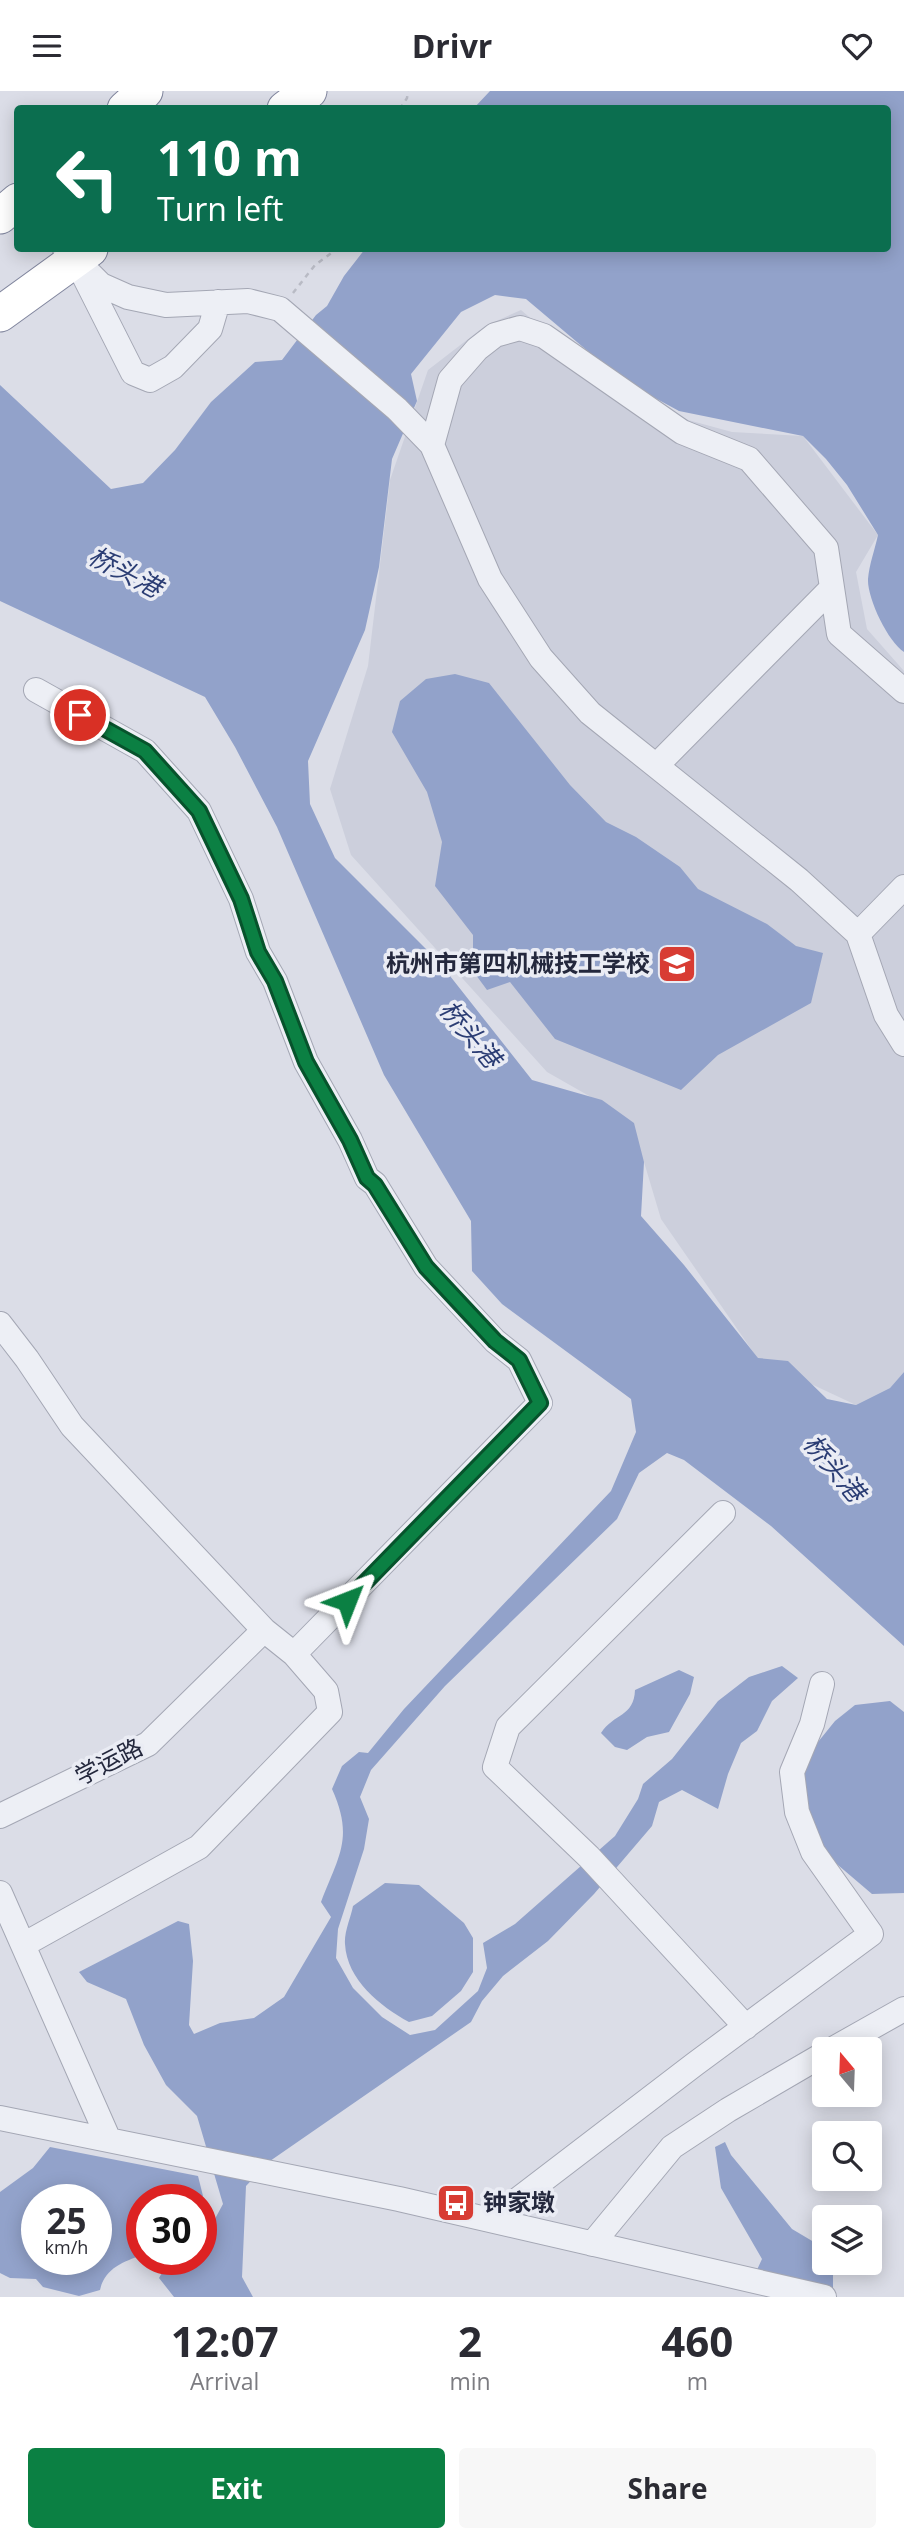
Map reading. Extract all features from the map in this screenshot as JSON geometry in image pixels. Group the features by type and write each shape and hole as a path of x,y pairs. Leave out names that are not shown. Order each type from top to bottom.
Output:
{"highway":[{"path":"129,105 145,91"},
{"path":"290,105 309,91"},
{"path":"0,216 14,204"},
{"path":"0,314 77,252"}],"street":[{"path":"0,185 14,197"},
{"path":"77,252 133,373 149,380 173,367 210,329 218,302"},
{"path":"77,252 101,285 128,297 166,305 248,301 280,309 397,409 432,445 490,579 541,658 590,713 799,880 858,934 886,1015 904,1044"},
{"path":"432,445 450,380 477,349 495,335 520,328 544,336 682,432 749,459 826,548 839,634 904,691"},
{"path":"657,765 832,588"},
{"path":"36,690 145,751 199,811 241,899 258,952 275,981 306,1062 350,1140 367,1178 375,1185 426,1267 495,1341 519,1360 540,1403 294,1654"},
{"path":"858,934 904,887"},
{"path":"0,1324 72,1426 264,1630 294,1654 326,1691 330,1712 199,1847 23,1945"},
{"path":"723,1513 508,1727 495,1767 589,1857 746,2027"},
{"name":"学运路","path":"0,1816 148,1744 264,1630"},
{"path":"491,2220 872,1934 813,1853 797,1812 792,1772 812,1724 821,1684"},
{"path":"0,1893 109,2140"},
{"path":"854,2037 904,2009"},
{"path":"593,2244 672,2147 728,2110 812,2062"},
{"path":"0,2118 399,2199 593,2244 762,2289 824,2297"}],"path":[{"path":"280,309 315,265 333,252"}],"shaded area":[{"name":"杭州市第四机械技工学校","path":"521,310 584,364 688,420 732,432 803,436 878,535 856,572 867,629 904,671 904,1372 890,1388 856,1405 758,1359 661,1219 644,1162 619,1113 547,1072 351,855 330,789 368,666 390,480 428,370 485,326"}],"water":[{"name":"桥头港","path":"490,91 904,91 904,652 885,630 871,597 868,579 878,535 847,485 803,436 679,411 622,380 526,299 495,295 461,312 411,374 417,401 392,459 379,567 365,630 308,761 310,804 335,858 439,962 532,1080 602,1100 634,1123 644,1162 641,1216 758,1358 788,1361 827,1399 856,1405 890,1388 904,1372 904,1646 771,1526 684,1460 667,1453 639,1473 617,1519 445,1686 371,1770 360,1797 369,1819 364,1849 338,1929 336,1958 353,1988 382,2017 410,2035 435,2030 478,1991 487,1968 483,1943 515,1924 615,1836 638,1799 643,1784 672,1759 718,1701 749,1677 782,1666 798,1678 772,1701 757,1731 741,1743 718,1809 682,1790 659,1802 652,1826 594,1894 548,1941 503,1976 482,2001 471,2022 270,2161 246,2186 242,2277 253,2297 174,2297 159,2278 161,2275 217,2275 217,2215 223,2204 197,2116 166,2085 144,2045 126,1999 87,1982 79,1972 178,1921 189,1924 193,1961 189,2025 194,2034 220,2023 254,2018 284,1997 331,1917 321,1902 342,1846 342,1821 332,1789 342,1766 359,1752 368,1753 404,1709 611,1491 636,1432 631,1399 502,1304 472,1271 471,1221 384,1075 277,827 205,697 0,601 0,385 111,489 143,483 175,450 211,402 255,362 282,360 316,315 327,306 344,276 363,252 891,252 891,105 477,105"},
{"path":"455,674 489,683 570,785 606,822 636,837 680,867 698,889 767,924 796,946 823,953 811,1003 718,1055 681,1090 555,1039 510,982 487,990 473,971 473,935 435,886 442,842 427,792 392,732 400,701 426,679"},
{"path":"679,1670 694,1677 690,1694 669,1732 647,1737 627,1750 615,1747 601,1733 631,1705 635,1690"},
{"path":"890,1701 904,1712 904,1893 872,1894 825,1854 806,1821 802,1774 818,1742 835,1721 855,1705"},
{"path":"385,1883 419,1885 464,1923 473,1938 473,1972 461,1991 432,2016 409,2022 387,2008 358,1980 347,1957 345,1939 353,1906"},
{"path":"725,2142 731,2155 792,2229 812,2241 812,2275 833,2275 833,2293 756,2272 762,2259 721,2188 715,2147"},
{"path":"50,2147 198,2176 200,2184 126,2184 126,2261 112,2270 112,2184 21,2184 21,2275 107,2275 100,2290 79,2296 43,2287 36,2279 10,2278 0,2273 0,2192 33,2168"}],"place":[{"name":"杭州市第四机械技工学校","path":"677,964"},
{"name":"钟家墩","path":"456,2203"}],"route":[{"path":"80,715 145,751 199,811 241,899 258,952 275,981 306,1062 350,1140 367,1178 375,1185 426,1267 495,1341 519,1360 540,1403 347,1601"}]}
